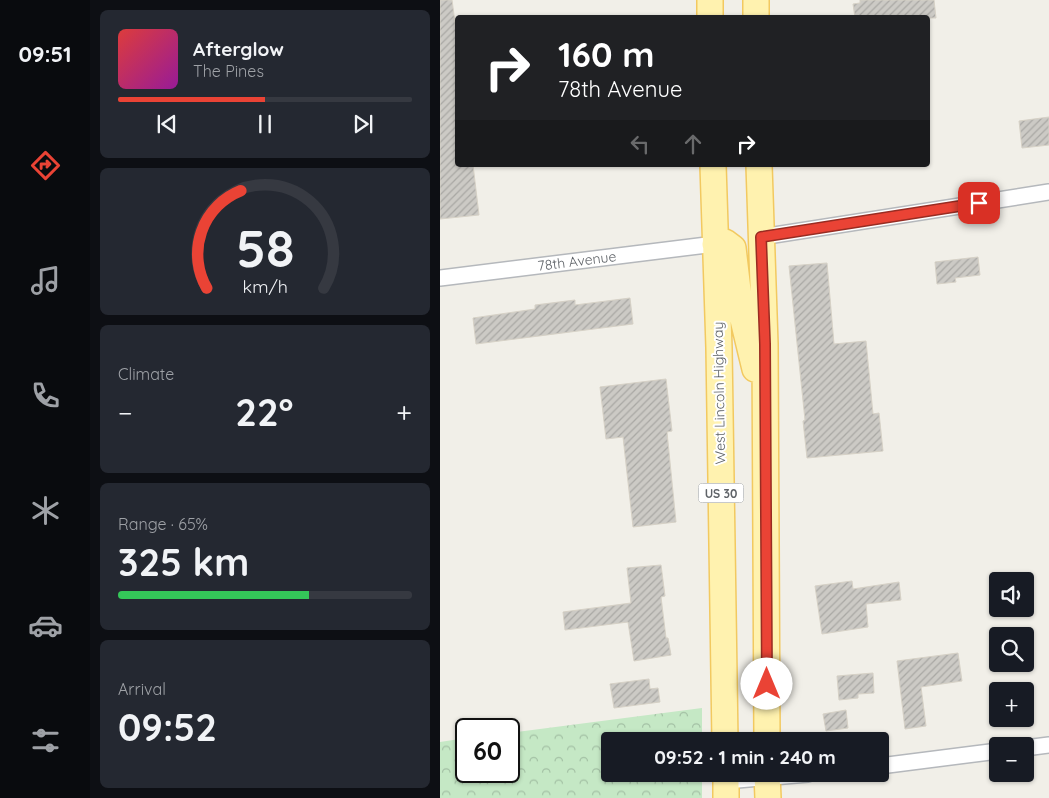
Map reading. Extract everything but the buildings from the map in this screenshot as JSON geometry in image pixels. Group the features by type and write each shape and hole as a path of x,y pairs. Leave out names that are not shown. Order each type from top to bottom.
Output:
{"main road":[{"path":"710,0 710,15"},
{"path":"756,0 756,15"},
{"name":"West Lincoln Highway","path":"713,167 719,356 725,732"},
{"path":"760,167 766,412 767,732"},
{"path":"715,244 724,242 733,248 740,307 766,412"}],"street":[{"path":"761,237 1049,192"},
{"name":"78th Avenue","path":"440,278 715,244"},
{"path":"1034,747 1049,745"},
{"path":"889,765 989,752"},
{"path":"726,784 767,783"}],"green space":[{"path":"702,708 702,732 601,732 601,782 702,782 702,798 440,798 440,742 455,740 455,783 520,783 520,732"}],"route":[{"path":"767,684 765,344 761,237 979,203"}]}
